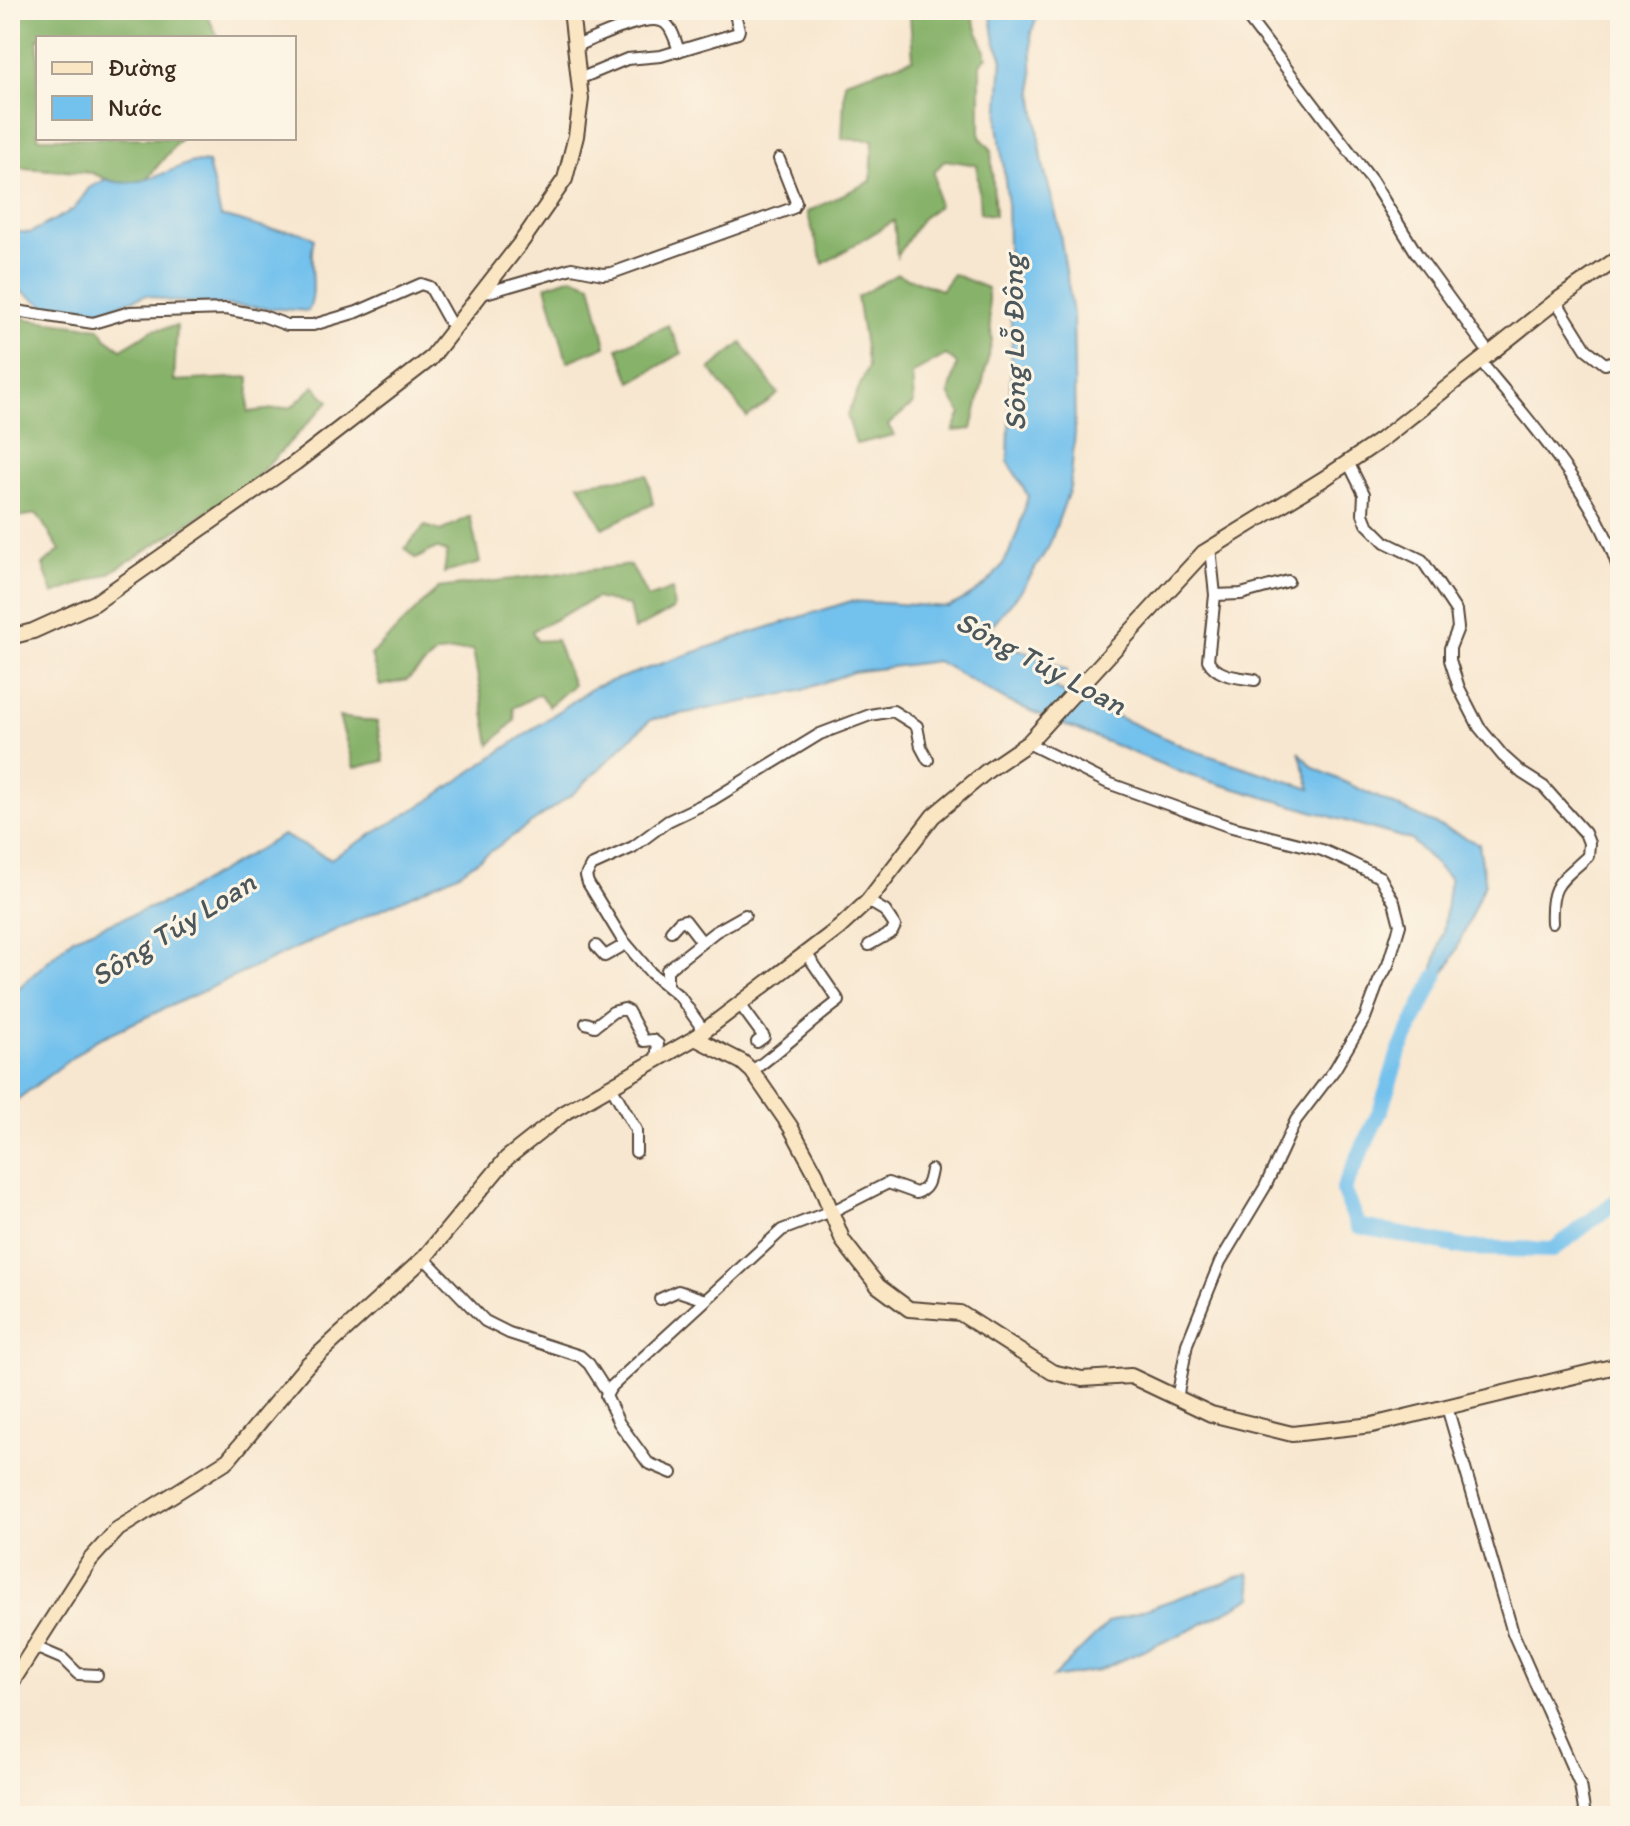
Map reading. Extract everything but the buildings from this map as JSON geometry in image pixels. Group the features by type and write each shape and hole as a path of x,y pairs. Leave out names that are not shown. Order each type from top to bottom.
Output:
{"street":[{"path":"10,637 33,631 95,603 295,463 430,359 482,294 565,179 581,99 571,10"},
{"path":"579,79 627,59 661,56 738,33 734,10"},
{"path":"1242,10 1370,178 1484,356 1579,490 1616,560 1620,575"},
{"path":"576,46 641,21 656,20 671,29 679,51"},
{"path":"482,294 572,268 612,273 793,208 796,202 779,159"},
{"path":"10,1685 90,1560 118,1529 228,1460 307,1365 424,1258 507,1158 564,1113 699,1035 839,928 868,901 933,816 987,771 1028,743 1203,553 1381,440 1484,356 1620,257"},
{"path":"10,310 93,323 130,312 226,309 263,316 287,325 313,325 357,312 421,284 430,287 454,330"},
{"path":"1556,301 1592,356 1605,364 1620,359"},
{"path":"1348,462 1364,494 1363,514 1367,524 1385,542 1422,560 1456,611 1458,628 1450,648 1450,660 1459,688 1479,727 1503,756 1544,787 1585,833 1589,843 1588,856 1554,888 1550,907 1552,923"},
{"path":"1210,548 1215,595 1206,654 1208,660 1221,673 1255,680"},
{"path":"1215,595 1241,594 1288,581"},
{"path":"928,760 921,747 917,726 893,711 870,715 820,734 712,800 668,821 633,847 591,866 586,876 626,944 651,973 687,1004 699,1035 752,1071 790,1126 816,1174 843,1241 878,1286 909,1309 960,1313 1052,1372 1082,1379 1131,1376 1211,1414 1292,1434 1372,1425 1620,1365"},
{"path":"1028,743 1108,783 1228,826 1322,850 1380,877 1394,902 1400,925 1388,965 1365,1018 1335,1069 1296,1120 1265,1187 1220,1262 1187,1344 1177,1399"},
{"path":"868,901 885,911 899,926 869,945"},
{"path":"667,985 667,970 702,942 745,915"},
{"path":"671,931 685,920 702,942"},
{"path":"596,946 605,956 626,944"},
{"path":"752,1071 839,1001 806,953"},
{"path":"739,1003 764,1037 757,1042"},
{"path":"586,1023 595,1026 613,1012 628,1011 644,1041 653,1040 658,1044 656,1059"},
{"path":"611,1086 636,1130 636,1152"},
{"path":"607,1392 782,1230 890,1183 920,1192 928,1184 931,1170"},
{"path":"424,1258 485,1321 509,1333 580,1356 589,1364 607,1392 619,1423 648,1463 672,1473"},
{"path":"660,1299 678,1291 705,1300"},
{"path":"1447,1407 1513,1633 1580,1785 1585,1816"},
{"path":"35,1647 63,1659 78,1674 97,1675"}],"green space":[{"path":"10,10 204,10 218,36 36,36 36,140 179,140 146,180 118,184 92,173 10,167"},
{"path":"970,10 987,57 980,64 980,137 991,149 995,215 980,213 977,165 945,160 934,172 938,206 921,219 897,257 894,221 823,264 807,212 871,181 873,140 842,139 845,81 913,59 910,16"},
{"path":"897,274 941,290 953,274 987,288 992,341 972,429 953,431 961,413 949,394 957,364 946,355 912,374 914,403 888,425 894,435 856,444 847,415 868,367 857,297"},
{"path":"572,277 591,284 606,346 567,362 546,286"},
{"path":"14,299 26,319 99,328 107,339 121,349 153,330 177,326 174,381 249,377 248,412 292,407 314,386 329,401 249,485 108,574 53,594 43,565 60,550 37,514 10,518 10,300"},
{"path":"668,325 682,353 631,382 618,348"},
{"path":"742,343 778,394 747,417 710,369"},
{"path":"647,475 653,504 603,528 579,484"},
{"path":"470,516 480,563 444,573 447,552 436,548 416,559 405,548 425,526 441,531"},
{"path":"631,565 648,598 672,589 674,609 634,630 629,606 596,598 532,631 537,641 556,640 573,685 549,706 539,694 513,708 515,720 490,745 473,650 437,653 407,680 380,686 371,655 438,588"},
{"path":"339,717 377,722 384,761 354,768"}],"water":[{"name":"Sông Lỗ Đông","path":"990,10 1040,10 1031,33 1033,92 1043,165 1058,222 1073,314 1075,432 1070,488 1049,546 1022,590 984,634 1067,670 1054,688 1189,749 1311,789 1299,752 1314,768 1479,844 1485,883 1451,962 1426,995 1443,932 1450,879 1411,840 1188,775 1009,702 937,661 853,672 800,691 650,720 574,793 460,873 94,1041 10,1105 10,996 74,937 173,899 283,835 330,859 430,800 594,687 851,601 948,607 967,598 994,576 1011,549 1028,496 1008,461 1012,336 1007,196 998,124 1002,56 995,42"},
{"path":"193,162 208,163 221,217 297,232 314,239 313,294 308,311 170,301 146,295 88,316 52,310 23,292 10,291 10,231 30,233 58,218 74,209 89,188 106,179 128,183 139,181"},
{"path":"1249,1573 1253,1597 1195,1628 1097,1671 1052,1678 1109,1622"}],"waterway":[{"name":"Sông Túy Loan","path":"1436,976 1399,1052 1381,1109 1343,1190 1358,1226 1467,1248 1553,1250 1620,1198"}]}
